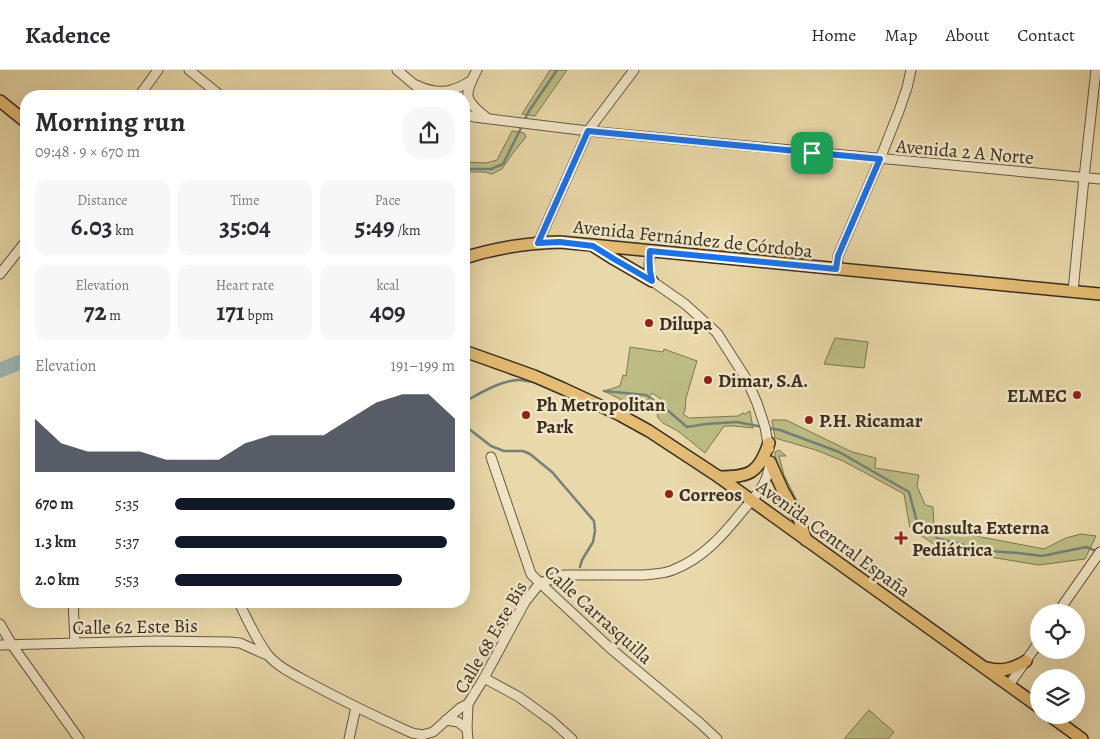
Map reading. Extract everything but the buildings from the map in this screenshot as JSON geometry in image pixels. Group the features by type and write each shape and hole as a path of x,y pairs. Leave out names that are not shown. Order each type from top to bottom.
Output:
{"main road":[{"path":"0,101 20,117"},
{"name":"Avenida Fernández de Córdoba","path":"470,256 512,246 560,242 1100,294"},
{"path":"593,246 652,281"},
{"name":"Avenida Central España","path":"470,353 564,389 649,431 752,500 1030,701"},
{"path":"719,477 740,476 755,469 761,463 768,441"},
{"path":"770,462 783,491 799,518 806,540"},
{"path":"985,668 1008,669 1026,661"},
{"path":"1061,724 1082,739"}],"street":[{"path":"143,90 158,70"},
{"path":"189,70 214,90"},
{"path":"397,70 421,90"},
{"path":"467,90 477,70"},
{"path":"538,243 588,131 634,70"},
{"path":"836,269 838,256 880,159 905,95 911,70"},
{"path":"1073,291 1096,70"},
{"path":"454,90 472,80"},
{"path":"416,85 431,90"},
{"path":"470,101 475,108 488,118"},
{"name":"Avenida 2 A Norte","path":"470,116 588,131 1100,179"},
{"path":"0,274 20,249"},
{"path":"650,251 649,271 652,281 685,304 717,333 747,380 758,403 765,427 770,462"},
{"name":"Calle Carrasquilla","path":"491,457 531,574 610,648 717,739"},
{"name":"Calle 68 Este Bis","path":"468,739 468,704 525,602 540,583 564,575 643,575 672,571 690,562 708,550 728,530 752,500 765,482 770,462"},
{"path":"1064,604 1100,552"},
{"path":"73,608 75,643"},
{"path":"242,608 268,656"},
{"path":"0,624 12,645 79,739"},
{"path":"252,628 240,643 268,656 288,670 356,708 412,733 433,732 460,708 468,704"},
{"name":"Calle 62 Este Bis","path":"0,645 156,641 240,643"},
{"path":"1008,685 1030,655"},
{"path":"484,678 519,697 552,720 572,739"},
{"path":"349,739 356,708"},
{"path":"446,720 458,722 467,729"}],"green space":[{"path":"550,70 567,70 535,116 522,114"},
{"path":"512,131 524,133 526,137 502,169 492,174 470,172 470,162 486,163 497,160"},
{"path":"835,338 868,342 864,368 824,364"},
{"path":"630,347 663,352 664,349 697,361 683,414 689,418 738,416 750,411 753,428 724,426 705,453 678,431 658,418 657,412 661,399 652,393 646,403 641,406 634,406 604,391 620,386 623,375 626,376"},
{"path":"772,420 786,420 852,452 876,458 875,468 919,475 917,486 925,505 933,507 934,528 1044,549 1066,538 1081,534 1096,536 1085,559 1039,565 941,549 910,528 904,494 843,461 816,450 775,438"},
{"path":"779,450 786,456 779,456 784,475 800,507 799,510 781,477 775,455 775,452"},
{"path":"869,710 894,732 888,739 844,739"}],"waterway":[{"path":"524,121 557,70"},
{"path":"470,169 491,169 503,164 522,126"},
{"path":"0,370 20,362"},
{"path":"470,399 505,382 519,380 535,382"},
{"path":"604,391 646,395 687,427 737,422 763,427"},
{"path":"768,428 780,430 839,452 909,492 917,522 939,539 989,551 1042,556 1086,547 1099,552"},
{"path":"470,430 491,446 504,451 523,451 530,454 552,472 594,521 593,542 580,567"}],"place":[{"name":"Dilupa","path":"649,323"},
{"name":"Dimar, S.A.","path":"708,380"},
{"name":"ELMEC","path":"1077,395"},
{"name":"Ph Metropolitan Park","path":"526,415"},
{"name":"P.H. Ricamar","path":"809,420"},
{"name":"Correos","path":"669,494"},
{"name":"Consulta Externa Pediátrica","path":"901,538"}],"route":[{"path":"588,131 812,153 880,159 838,256 836,269 650,251 649,271 652,281 593,246 560,242 538,243 588,131"}]}
